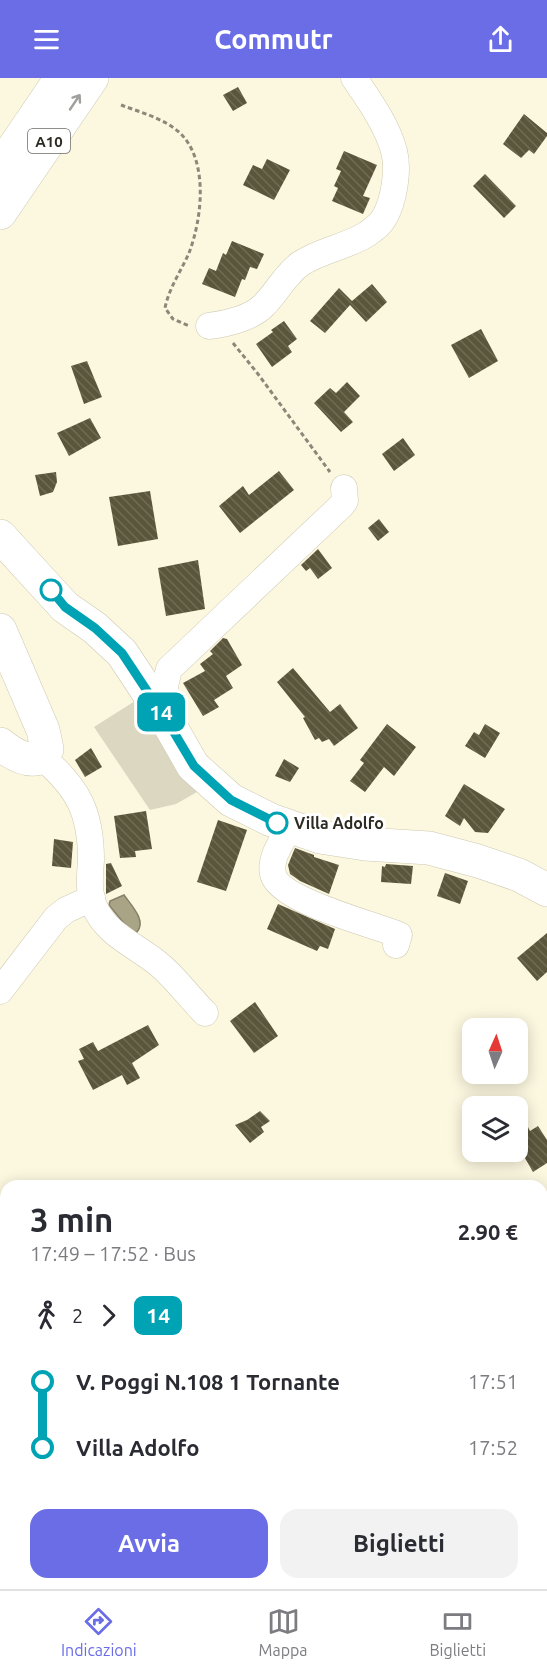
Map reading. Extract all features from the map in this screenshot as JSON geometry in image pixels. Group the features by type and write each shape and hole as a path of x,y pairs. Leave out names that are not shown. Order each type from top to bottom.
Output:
{"main road":[{"name":"A10","path":"0,168 61,78"},
{"name":"A10","path":"0,213 92,78"},
{"path":"0,536 65,607 95,628 122,653 194,766 231,800 271,820 320,837 341,841 429,848 519,875 547,890"},
{"path":"0,630 43,730 47,749 38,760 28,759 0,744"}],"street":[{"path":"214,326 255,312 303,262 365,235 384,218 393,190 394,151 369,100 354,78"},
{"path":"169,724 165,686 169,669 342,505 345,495 344,488"},
{"path":"42,757 62,774 82,805 90,828 92,898 105,923 119,938 162,967 205,1013"},
{"path":"290,827 272,867 275,880 290,893 320,908 399,934 396,945"},
{"path":"0,992 56,918 66,910 92,898"},
{"path":"0,1427 0,1443"}],"path":[{"path":"121,105 147,115 180,133 188,144 194,159 200,189 199,216 189,252 167,299 165,308 168,314 178,322 195,327 214,326 258,374 313,452 344,488"}],"shaded area":[{"path":"135,701 197,792 176,804 150,810 94,727"},
{"path":"124,895 139,918 140,928 137,932 131,932 109,905 110,901"}],"building":[{"path":"238,87 247,103 233,111 223,95"},
{"path":"524,114 547,133 547,136 534,154 529,150 521,158 503,144"},
{"path":"344,151 377,165 363,196 370,198 363,214 332,201 338,188 334,186 341,171 336,169"},
{"path":"267,159 290,170 274,200 243,185 253,165 262,169"},
{"path":"485,174 516,206 504,218 473,186"},
{"path":"232,241 264,254 257,269 250,267 235,297 202,284 209,268 216,271 223,253 226,255"},
{"path":"372,284 387,302 366,322 350,305 325,333 310,321 339,288 352,301"},
{"path":"284,321 297,339 288,346 292,352 272,367 256,344"},
{"path":"481,329 498,361 469,378 451,345"},
{"path":"87,361 102,397 84,404 71,366"},
{"path":"347,382 360,396 344,412 353,422 341,432 314,403 330,388 336,393"},
{"path":"90,418 101,438 69,456 57,433"},
{"path":"403,438 415,455 394,471 382,454"},
{"path":"279,471 294,490 240,533 219,506 243,486 249,495"},
{"path":"56,472 57,482 53,492 40,496 35,475"},
{"path":"150,491 158,539 118,546 109,497"},
{"path":"379,519 389,532 378,541 368,528"},
{"path":"318,549 332,568 318,579 310,568 306,571 301,565"},
{"path":"198,560 205,609 166,616 158,568"},
{"path":"223,638 227,639 242,665 226,676 233,688 214,700 219,707 203,716 183,683 205,671 200,664 213,654 210,651"},
{"path":"293,668 330,712 340,704 358,728 334,746 329,739 322,742 319,738 315,740 303,718 305,717 277,682"},
{"path":"387,724 416,747 394,776 384,767 365,792 350,781 364,763 360,760"},
{"path":"485,724 500,733 485,758 465,746 474,732 479,735"},
{"path":"91,748 102,767 85,777 75,760"},
{"path":"284,759 299,768 290,782 275,776"},
{"path":"464,784 505,809 488,833 475,832 464,818 460,826 445,816"},
{"path":"146,811 152,849 135,851 136,857 120,858 114,816"},
{"path":"218,820 247,830 226,891 197,882"},
{"path":"54,839 73,842 71,868 52,866"},
{"path":"295,848 339,865 329,894 290,874 288,865"},
{"path":"111,863 122,886 106,894 106,864"},
{"path":"386,864 413,866 411,884 381,882 382,866 385,867"},
{"path":"445,873 468,881 460,904 437,896"},
{"path":"278,904 335,929 328,949 320,946 317,951 267,929"},
{"path":"547,933 547,972 537,981 517,958"},
{"path":"255,1002 278,1036 254,1053 230,1021"},
{"path":"148,1025 159,1045 132,1063 140,1078 127,1085 122,1075 93,1090 78,1061 84,1059 79,1049 93,1042 98,1051"},
{"path":"260,1111 270,1121 261,1127 264,1132 250,1143 235,1125"},
{"path":"538,1126 547,1140 547,1163 533,1172 527,1162 528,1127 530,1131"}],"bus line":[{"name":"14","path":"51,590 65,607 95,628 122,653 194,766 231,800 277,823"}],"place":[{"name":"Villa Adolfo","path":"277,823"}]}
